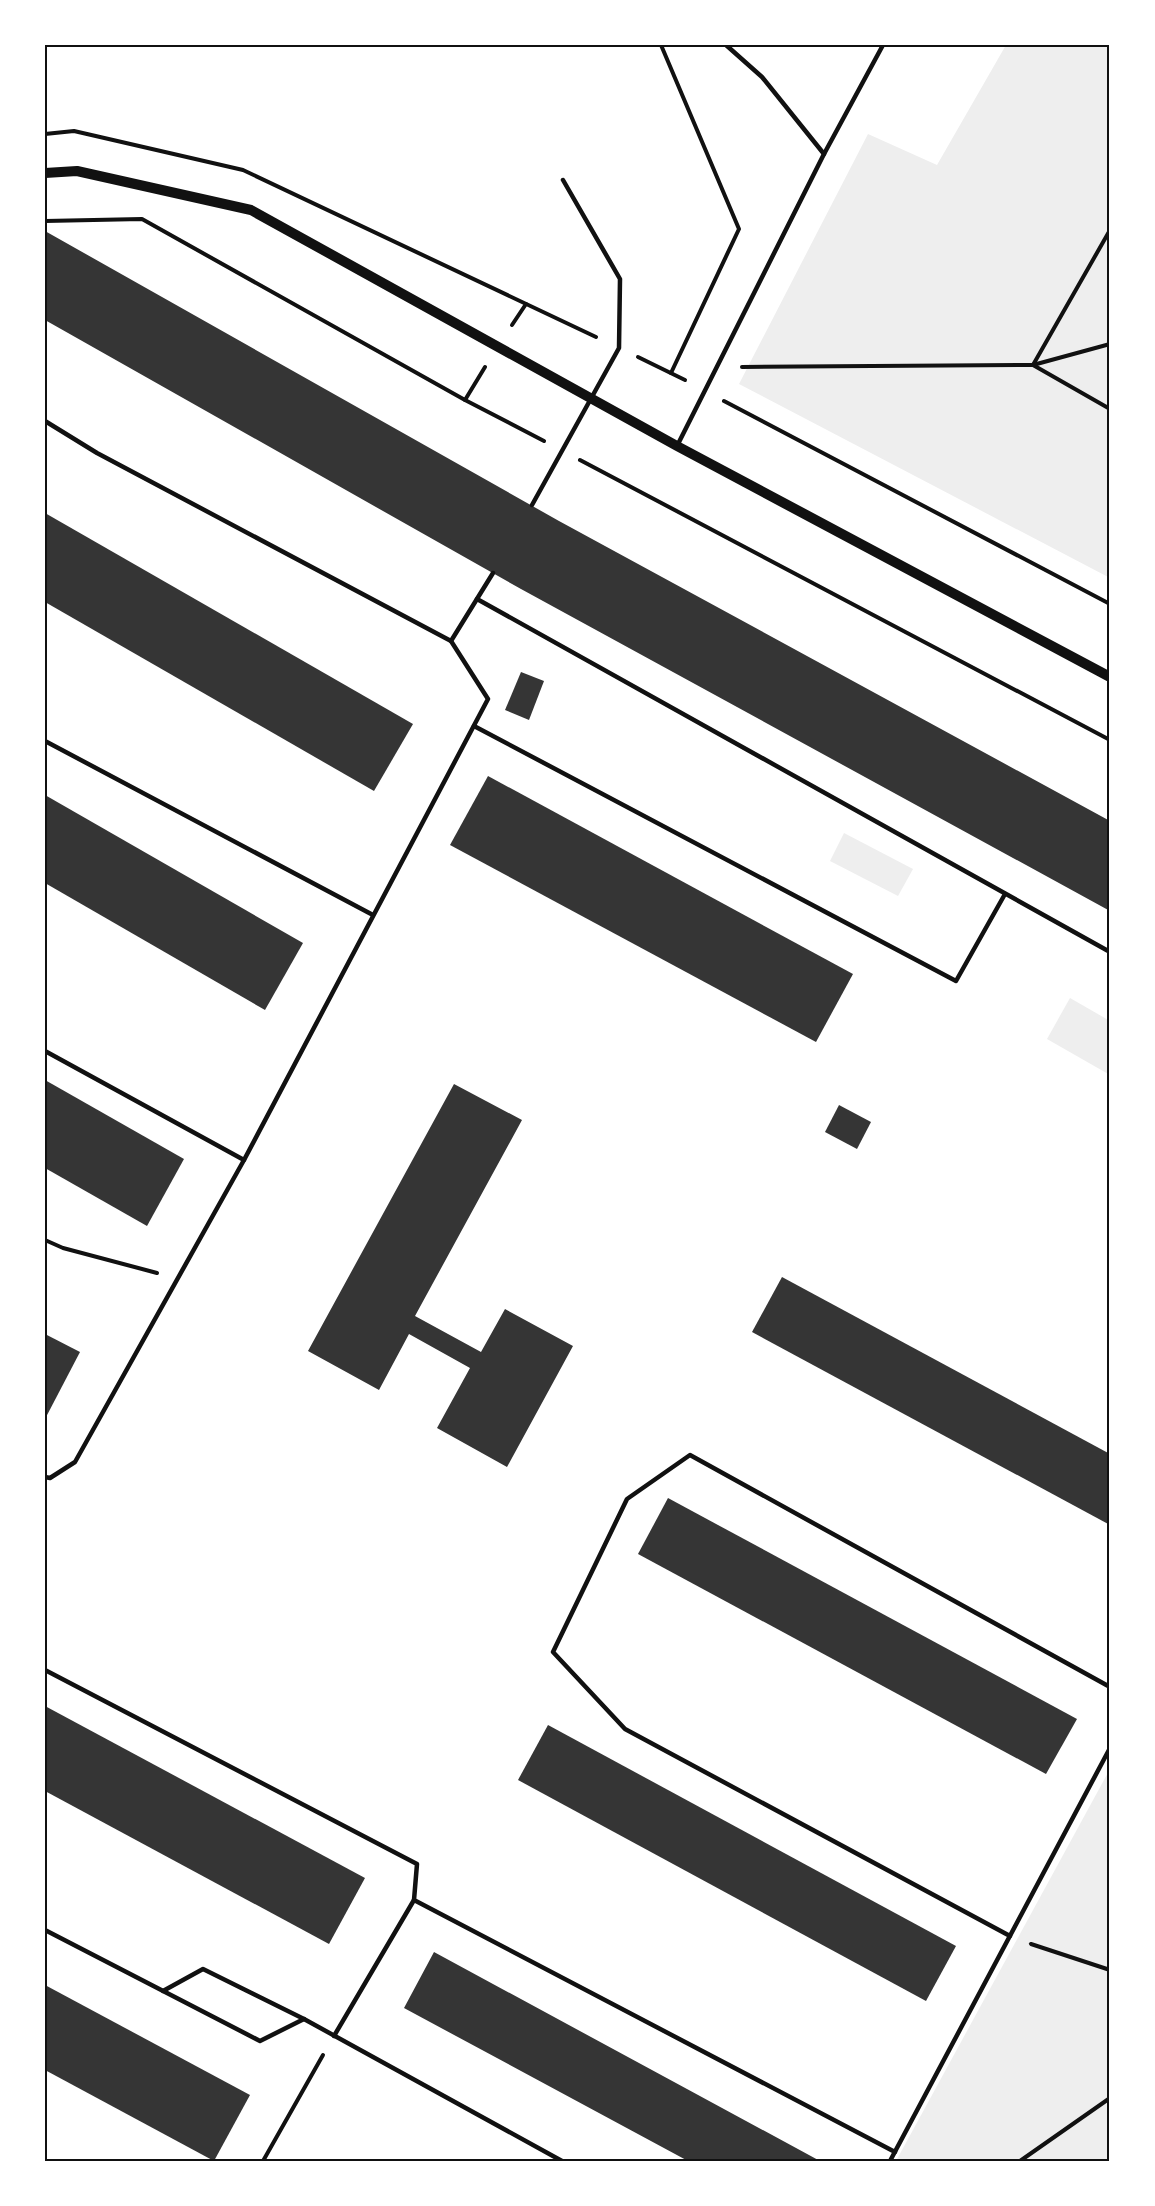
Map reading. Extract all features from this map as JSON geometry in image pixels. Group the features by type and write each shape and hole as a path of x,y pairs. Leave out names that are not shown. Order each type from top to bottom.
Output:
{"street":[{"path":"45,173 77,171 251,210 677,446 1110,677"}],"lane":[{"path":"726,45 762,77 824,154"},
{"path":"677,446 824,154 883,45"},
{"path":"532,505 619,348 620,279 563,180"},
{"path":"45,422 97,453 451,641 488,699 244,1160 75,1462 50,1478 45,1477"},
{"path":"451,641 493,573"},
{"path":"477,599 1110,952"},
{"path":"474,726 956,981 1005,894"},
{"path":"45,741 373,915"},
{"path":"45,1051 244,1160"},
{"path":"1010,1936 625,1729 553,1652 627,1499 690,1455 1110,1687"},
{"path":"45,1670 417,1864 414,1900 334,2036"},
{"path":"890,2161 1110,1748"},
{"path":"414,1900 895,2152"},
{"path":"45,1930 260,2041 304,2019"},
{"path":"163,1991 203,1969 304,2019 562,2161"}],"path":[{"path":"661,45 739,229 671,373"},
{"path":"45,134 74,131 243,170 671,373 1110,604"},
{"path":"45,221 142,219 465,400 1110,740"},
{"path":"1033,365 1110,230"},
{"path":"465,400 526,304"},
{"path":"716,367 1033,365 1110,344"},
{"path":"1033,365 1110,409"},
{"path":"45,1240 63,1248 178,1278"},
{"path":"1028,1942 1110,1970"},
{"path":"263,2161 334,2036"},
{"path":"1020,2161 1110,2098"}],"shaded area":[{"path":"1006,45 1110,45 1110,578 739,384 868,134 937,165"},
{"path":"844,833 913,869 898,896 830,861"},
{"path":"1070,998 1110,1021 1110,1075 1047,1039"},
{"path":"1110,1769 1110,2161 896,2161"}],"building":[{"path":"45,231 559,521 1110,821 1110,911 521,589 45,320"},
{"path":"45,513 413,724 374,791 45,602"},
{"path":"521,672 544,681 529,720 505,710"},
{"path":"488,776 853,974 816,1042 450,845"},
{"path":"45,795 303,943 265,1010 45,883"},
{"path":"45,1080 184,1159 147,1226 45,1168"},
{"path":"454,1084 522,1120 415,1316 481,1352 505,1309 573,1346 507,1467 437,1428 470,1368 409,1334 379,1390 308,1351"},
{"path":"839,1105 871,1122 857,1149 825,1132"},
{"path":"782,1277 1110,1454 1110,1525 752,1332"},
{"path":"45,1334 80,1352 45,1419"},
{"path":"668,1498 1077,1719 1046,1774 638,1554"},
{"path":"45,1706 365,1878 329,1944 45,1791"},
{"path":"548,1725 956,1946 926,2001 518,1780"},
{"path":"434,1952 820,2161 688,2161 404,2008"},
{"path":"45,1985 250,2095 214,2161 45,2070"}]}
